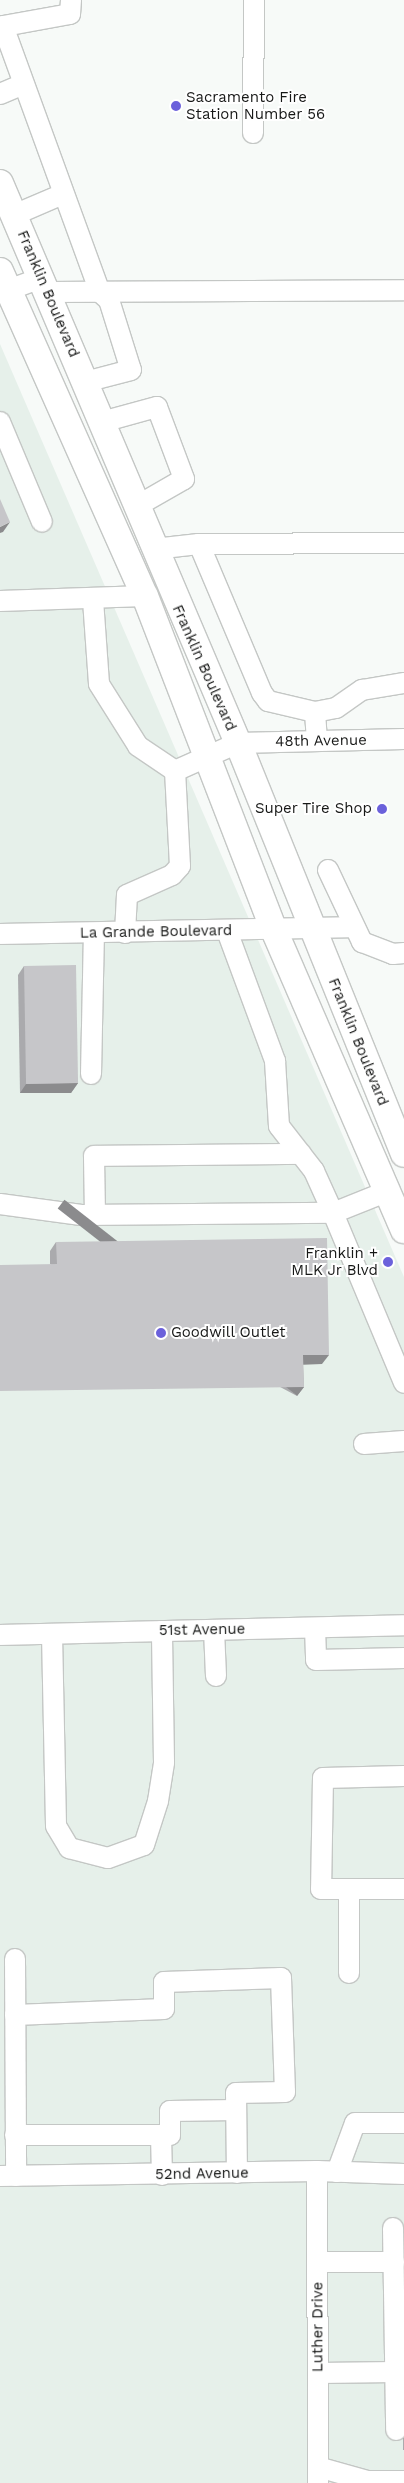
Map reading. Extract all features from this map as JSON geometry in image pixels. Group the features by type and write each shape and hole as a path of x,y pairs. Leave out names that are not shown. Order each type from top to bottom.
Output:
{"main road":[{"name":"Franklin Boulevard","path":"0,183 238,743 313,930 398,1123 404,1154"},
{"name":"Franklin Boulevard","path":"3,285 145,596 274,930 404,1230"}],"street":[{"path":"71,0 70,14 3,26 100,292 110,300 131,370 85,382"},
{"path":"253,133 254,0"},
{"path":"0,94 23,84"},
{"path":"14,215 63,194"},
{"path":"3,285 44,285 100,292 404,290"},
{"path":"102,422 157,407 184,479 137,506"},
{"path":"0,422 42,522"},
{"path":"154,549 200,544 404,543"},
{"path":"200,544 262,693 268,701 315,712 336,708 362,690 404,683"},
{"path":"0,601 93,600 145,596"},
{"path":"93,600 99,684 138,746 175,771"},
{"path":"315,712 317,741"},
{"name":"48th Avenue","path":"238,743 404,739"},
{"path":"175,771 209,760 238,743"},
{"path":"125,933 127,895 172,875 180,866 175,771"},
{"path":"328,870 351,926 362,942 393,954 404,952"},
{"name":"La Grande Boulevard","path":"0,934 313,930 351,926"},
{"path":"227,931 275,1061 279,1126 301,1154 333,1213 404,1383"},
{"path":"91,1074 94,933"},
{"path":"365,1138 398,1123"},
{"path":"95,1215 94,1156 301,1154"},
{"path":"0,1204 95,1215 333,1213 388,1191"},
{"path":"364,1444 404,1441"},
{"name":"51st Avenue","path":"0,1635 404,1625"},
{"path":"315,1628 316,1660 404,1658"},
{"path":"214,1630 216,1676"},
{"path":"52,1634 56,1826 69,1848 108,1858 144,1845 158,1801 164,1762 162,1631"},
{"path":"404,1776 323,1778 321,1888 404,1890"},
{"path":"348,1890 348,1973"},
{"path":"8,2176 15,2135 15,1960"},
{"path":"15,2015 164,2009 164,1982 281,1978 285,2092 236,2093 237,2173"},
{"path":"15,2135 170,2135 170,2111 236,2110"},
{"path":"327,2171 355,2123 404,2123"},
{"path":"161,2135 162,2175"},
{"name":"52nd Avenue","path":"8,2176 327,2171 404,2174"},
{"name":"Luther Drive","path":"318,2475 318,2262 327,2171"},
{"path":"393,2228 396,2430"},
{"path":"318,2262 394,2262"},
{"path":"319,2373 395,2372"},
{"path":"318,2475 367,2481 404,2481"}],"shaded area":[{"path":"0,344 404,1277 404,2483 0,2483"}],"building":[{"path":"0,499 10,522 0,527"},
{"path":"76,965 78,1083 26,1084 24,966"},
{"name":"Goodwill Outlet","path":"327,1238 329,1355 303,1355 304,1387 0,1391 0,1265 57,1264 56,1242"}],"place":[{"name":"Sacramento Fire Station Number 56","path":"176,106"},
{"name":"Super Tire Shop","path":"382,809"},
{"name":"Franklin + MLK Jr Blvd","path":"388,1262"},
{"name":"Goodwill Outlet","path":"161,1333"}]}
